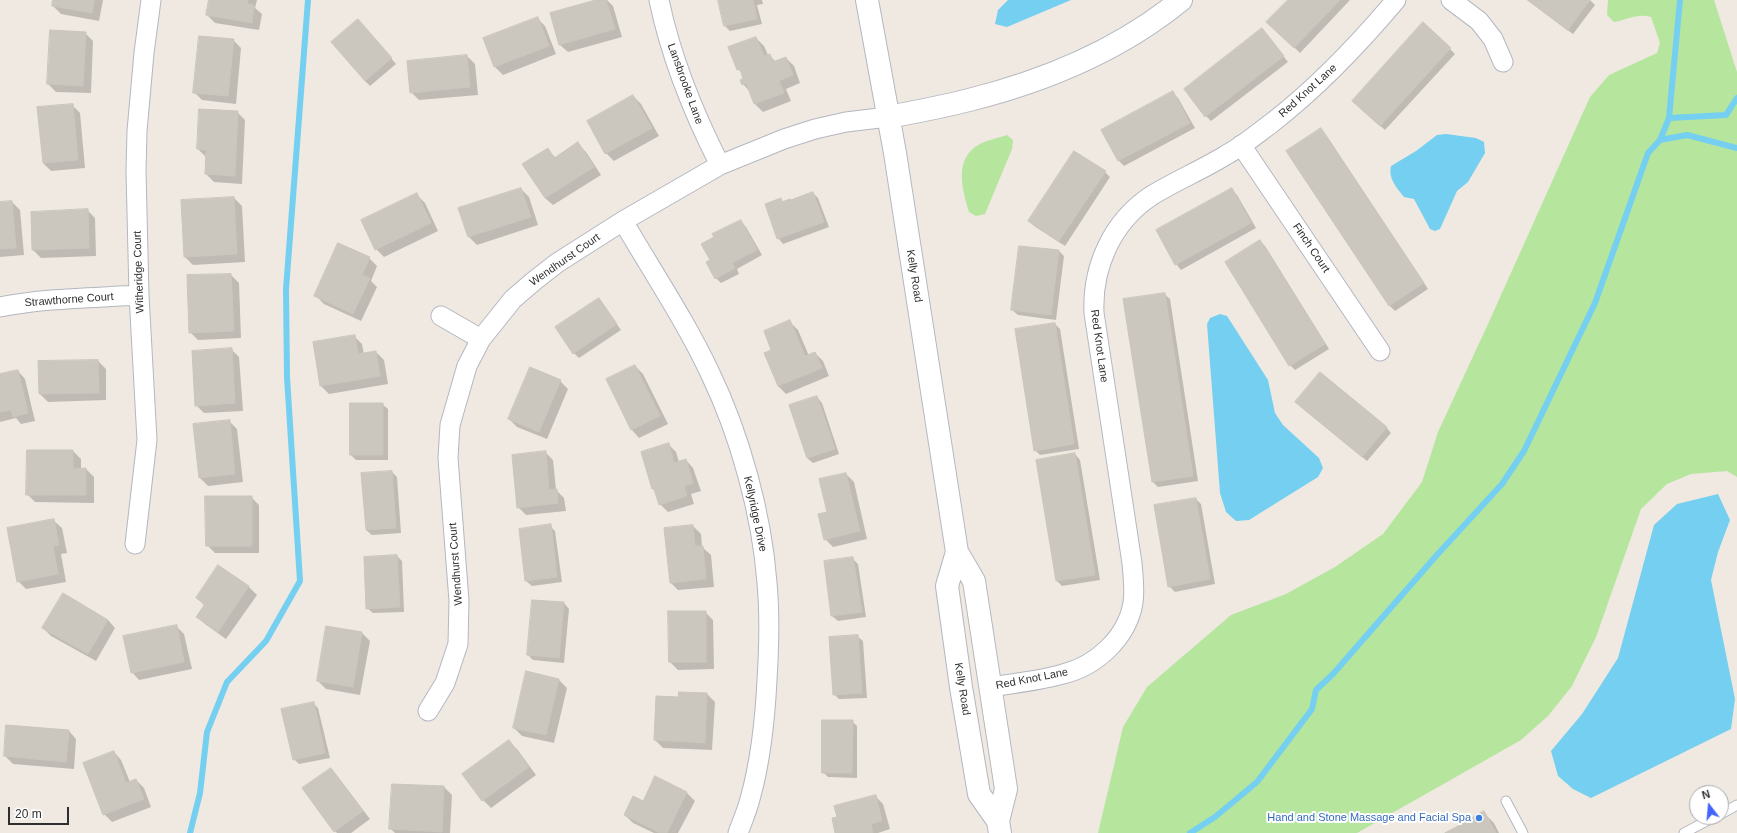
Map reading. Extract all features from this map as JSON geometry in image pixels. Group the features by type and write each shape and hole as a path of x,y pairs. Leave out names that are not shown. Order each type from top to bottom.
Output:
{"main road":[{"name":"Kelly Road","path":"867,0 888,117 957,552 974,581 1006,789 999,827"},
{"path":"888,117 968,101 1040,79 1102,51 1136,32 1168,11 1181,0"},
{"name":"Kelly Road","path":"957,552 947,586 961,687 979,794 999,827"}],"street":[{"name":"Witheridge Court","path":"135,544 147,440 139,295 136,171 137,131 144,53 151,0"},
{"name":"Lansbrooke Lane","path":"659,0 671,48 684,89 694,114 720,165"},
{"name":"Red Knot Lane","path":"990,687 1063,674 1079,669 1096,659 1109,648 1118,637 1127,622 1133,603 1134,581 1095,329 1094,284 1102,256 1111,238 1128,216 1150,197 1227,155 1274,121 1324,79 1396,0"},
{"path":"1451,0 1478,21 1493,39 1503,62"},
{"name":"Wendhurst Court","path":"428,710 445,683 458,644 459,601 448,458 450,425 467,366 481,339 513,299 557,263 623,221 720,165 784,139 815,129 846,122 888,117"},
{"name":"Finch Court","path":"1241,145 1380,351"},
{"name":"Kellyridge Drive","path":"623,221 687,328 711,374 726,410 738,445 748,480 759,529 767,582 769,633 765,726 750,799 738,833"},
{"name":"Strawthorne Court","path":"0,307 56,300 139,295"},
{"path":"441,316 481,339"}],"lane":[{"path":"1506,801 1523,833"},
{"path":"1684,833 1699,825"}],"green space":[{"path":"1608,0 1714,0 1737,72 1737,477 1727,471 1691,474 1667,484 1641,509 1596,637 1572,686 1548,716 1521,740 1357,833 1098,833 1123,727 1147,687 1231,615 1286,594 1335,567 1383,534 1422,482 1438,432 1590,97 1609,75 1657,53 1660,43 1651,17 1637,16 1614,22 1607,15"},
{"path":"1007,135 1013,140 1012,149 985,214 976,216 969,212 964,195 962,169 964,161 968,154 978,145"}],"water":[{"path":"1008,0 1071,0 1007,27 995,24 998,10"},
{"path":"1446,134 1476,138 1484,142 1485,153 1468,182 1457,191 1440,229 1435,231 1430,229 1414,199 1404,197 1398,190 1393,182 1390,170 1391,166 1416,151 1437,135"},
{"path":"1220,314 1227,316 1268,380 1275,413 1283,425 1319,458 1323,468 1318,477 1249,520 1236,521 1226,512 1220,493 1207,324 1210,318"},
{"path":"1718,494 1730,520 1718,552 1711,580 1735,699 1731,729 1591,798 1573,789 1558,776 1551,751 1582,714 1618,658 1654,525 1677,504"}],"building":[{"path":"53,0 94,0 92,13 52,6"},
{"path":"209,0 248,0 247,4 254,5 252,23 206,15"},
{"path":"596,0 606,0 615,29 559,45 550,13"},
{"path":"718,0 753,0 757,19 724,26"},
{"path":"1288,0 1340,0 1294,48 1266,22"},
{"path":"1528,0 1590,0 1568,30"},
{"path":"538,17 549,46 494,67 483,38"},
{"path":"358,19 392,58 365,81 331,42"},
{"path":"1423,22 1451,48 1380,126 1352,101"},
{"path":"1262,28 1284,56 1205,117 1184,89"},
{"path":"50,30 86,32 83,86 47,84"},
{"path":"199,36 234,39 228,96 193,93"},
{"path":"756,37 764,56 770,54 773,62 786,57 793,75 779,81 784,93 754,104 746,83 742,85 740,80 743,79 740,69 737,70 728,47"},
{"path":"467,55 470,87 410,93 407,61"},
{"path":"1173,91 1190,123 1118,161 1101,130"},
{"path":"633,95 652,128 605,154 587,121"},
{"path":"73,104 78,160 43,163 37,107"},
{"path":"199,109 238,111 235,176 205,174 206,150 197,149"},
{"path":"1321,128 1424,283 1389,306 1286,151"},
{"path":"578,142 594,167 545,198 522,164 548,148 554,158"},
{"path":"1074,151 1106,171 1059,241 1028,221"},
{"path":"521,188 531,217 468,237 458,208"},
{"path":"1232,188 1251,223 1175,265 1156,230"},
{"path":"813,192 824,222 777,239 765,204 781,198 782,202 790,200"},
{"path":"417,193 431,223 375,250 361,220"},
{"path":"234,197 237,254 184,257 181,200"},
{"path":"12,201 16,248 0,249 0,202"},
{"path":"88,209 89,248 32,250 31,212"},
{"path":"741,220 757,250 732,263 735,268 715,279 706,262 710,260 701,244 714,237 712,234"},
{"path":"1260,240 1325,344 1289,366 1225,262"},
{"path":"338,243 370,257 362,275 370,278 353,314 314,296"},
{"path":"1019,246 1059,250 1051,315 1011,310"},
{"path":"231,274 234,331 189,333 187,275"},
{"path":"1165,293 1193,476 1152,482 1123,299"},
{"path":"599,298 617,324 573,354 555,327"},
{"path":"790,320 805,356 815,352 822,368 778,386 764,353 771,350 764,331"},
{"path":"1055,323 1074,444 1034,451 1015,329"},
{"path":"355,335 358,354 376,351 380,376 320,386 313,342"},
{"path":"232,348 235,403 195,406 192,351"},
{"path":"98,360 99,393 39,394 38,361"},
{"path":"635,365 660,416 631,430 606,379"},
{"path":"530,367 561,380 539,432 508,419"},
{"path":"18,370 28,413 13,417 11,410 0,412 0,374"},
{"path":"1320,372 1387,427 1362,457 1295,402"},
{"path":"817,396 835,449 807,458 789,405"},
{"path":"350,403 383,403 383,455 350,455"},
{"path":"230,420 235,474 199,478 193,424"},
{"path":"669,443 674,463 686,459 693,483 684,486 687,496 659,505 654,489 652,489 641,452"},
{"path":"27,450 73,450 73,469 86,468 86,495 26,495"},
{"path":"546,451 549,490 557,489 558,503 517,508 512,455"},
{"path":"1075,453 1095,575 1056,581 1036,460"},
{"path":"392,471 396,528 366,530 361,473"},
{"path":"846,473 860,531 824,540 818,514 827,512 819,479"},
{"path":"205,496 252,496 252,546 206,546"},
{"path":"1196,498 1210,579 1168,587 1154,505"},
{"path":"54,519 59,545 53,546 58,574 17,582 7,528"},
{"path":"551,524 557,577 525,581 519,529"},
{"path":"693,525 695,546 703,546 706,579 670,583 664,528"},
{"path":"397,555 400,607 366,609 364,557"},
{"path":"853,557 862,612 831,616 824,561"},
{"path":"218,565 249,586 218,632 196,617 205,604 196,598"},
{"path":"63,593 108,620 88,654 42,628"},
{"path":"532,600 564,602 559,658 527,655"},
{"path":"668,611 706,611 706,662 669,662"},
{"path":"177,625 184,662 131,673 123,636"},
{"path":"326,626 362,632 353,687 317,681"},
{"path":"858,635 862,693 833,695 829,637"},
{"path":"526,671 559,679 546,735 513,728"},
{"path":"679,692 707,693 705,743 654,740 656,696 678,697"},
{"path":"314,702 325,753 293,760 281,709"},
{"path":"822,720 853,720 852,773 822,773"},
{"path":"6,725 69,730 66,762 4,756"},
{"path":"509,740 529,767 482,801 462,774"},
{"path":"114,751 126,783 136,779 144,799 103,815 83,763"},
{"path":"331,768 363,811 334,832 302,788"},
{"path":"655,776 687,792 667,833 660,833 624,815 633,796 643,801"},
{"path":"392,784 444,786 442,832 389,829"},
{"path":"876,795 882,821 871,824 873,833 835,833 832,818 837,817 834,806"},
{"name":"Hand and Stone Massage and Facial Spa","path":"1484,811 1496,833 1462,833 1459,826"},
{"path":"1459,826 1462,833 1445,833"}],"waterway":[{"path":"190,833 200,793 207,732 227,682 266,641 300,581 287,377 286,289 308,0"},
{"path":"1669,118 1680,0"},
{"path":"1190,833 1215,817 1257,782 1312,709 1316,690 1333,674 1436,556 1502,484 1524,451 1595,303 1648,153 1660,140 1669,118 1726,115 1737,98"},
{"path":"1660,140 1687,135 1737,148"}],"place":[{"name":"Hand and Stone Massage and Facial Spa","path":"1479,818"}]}
